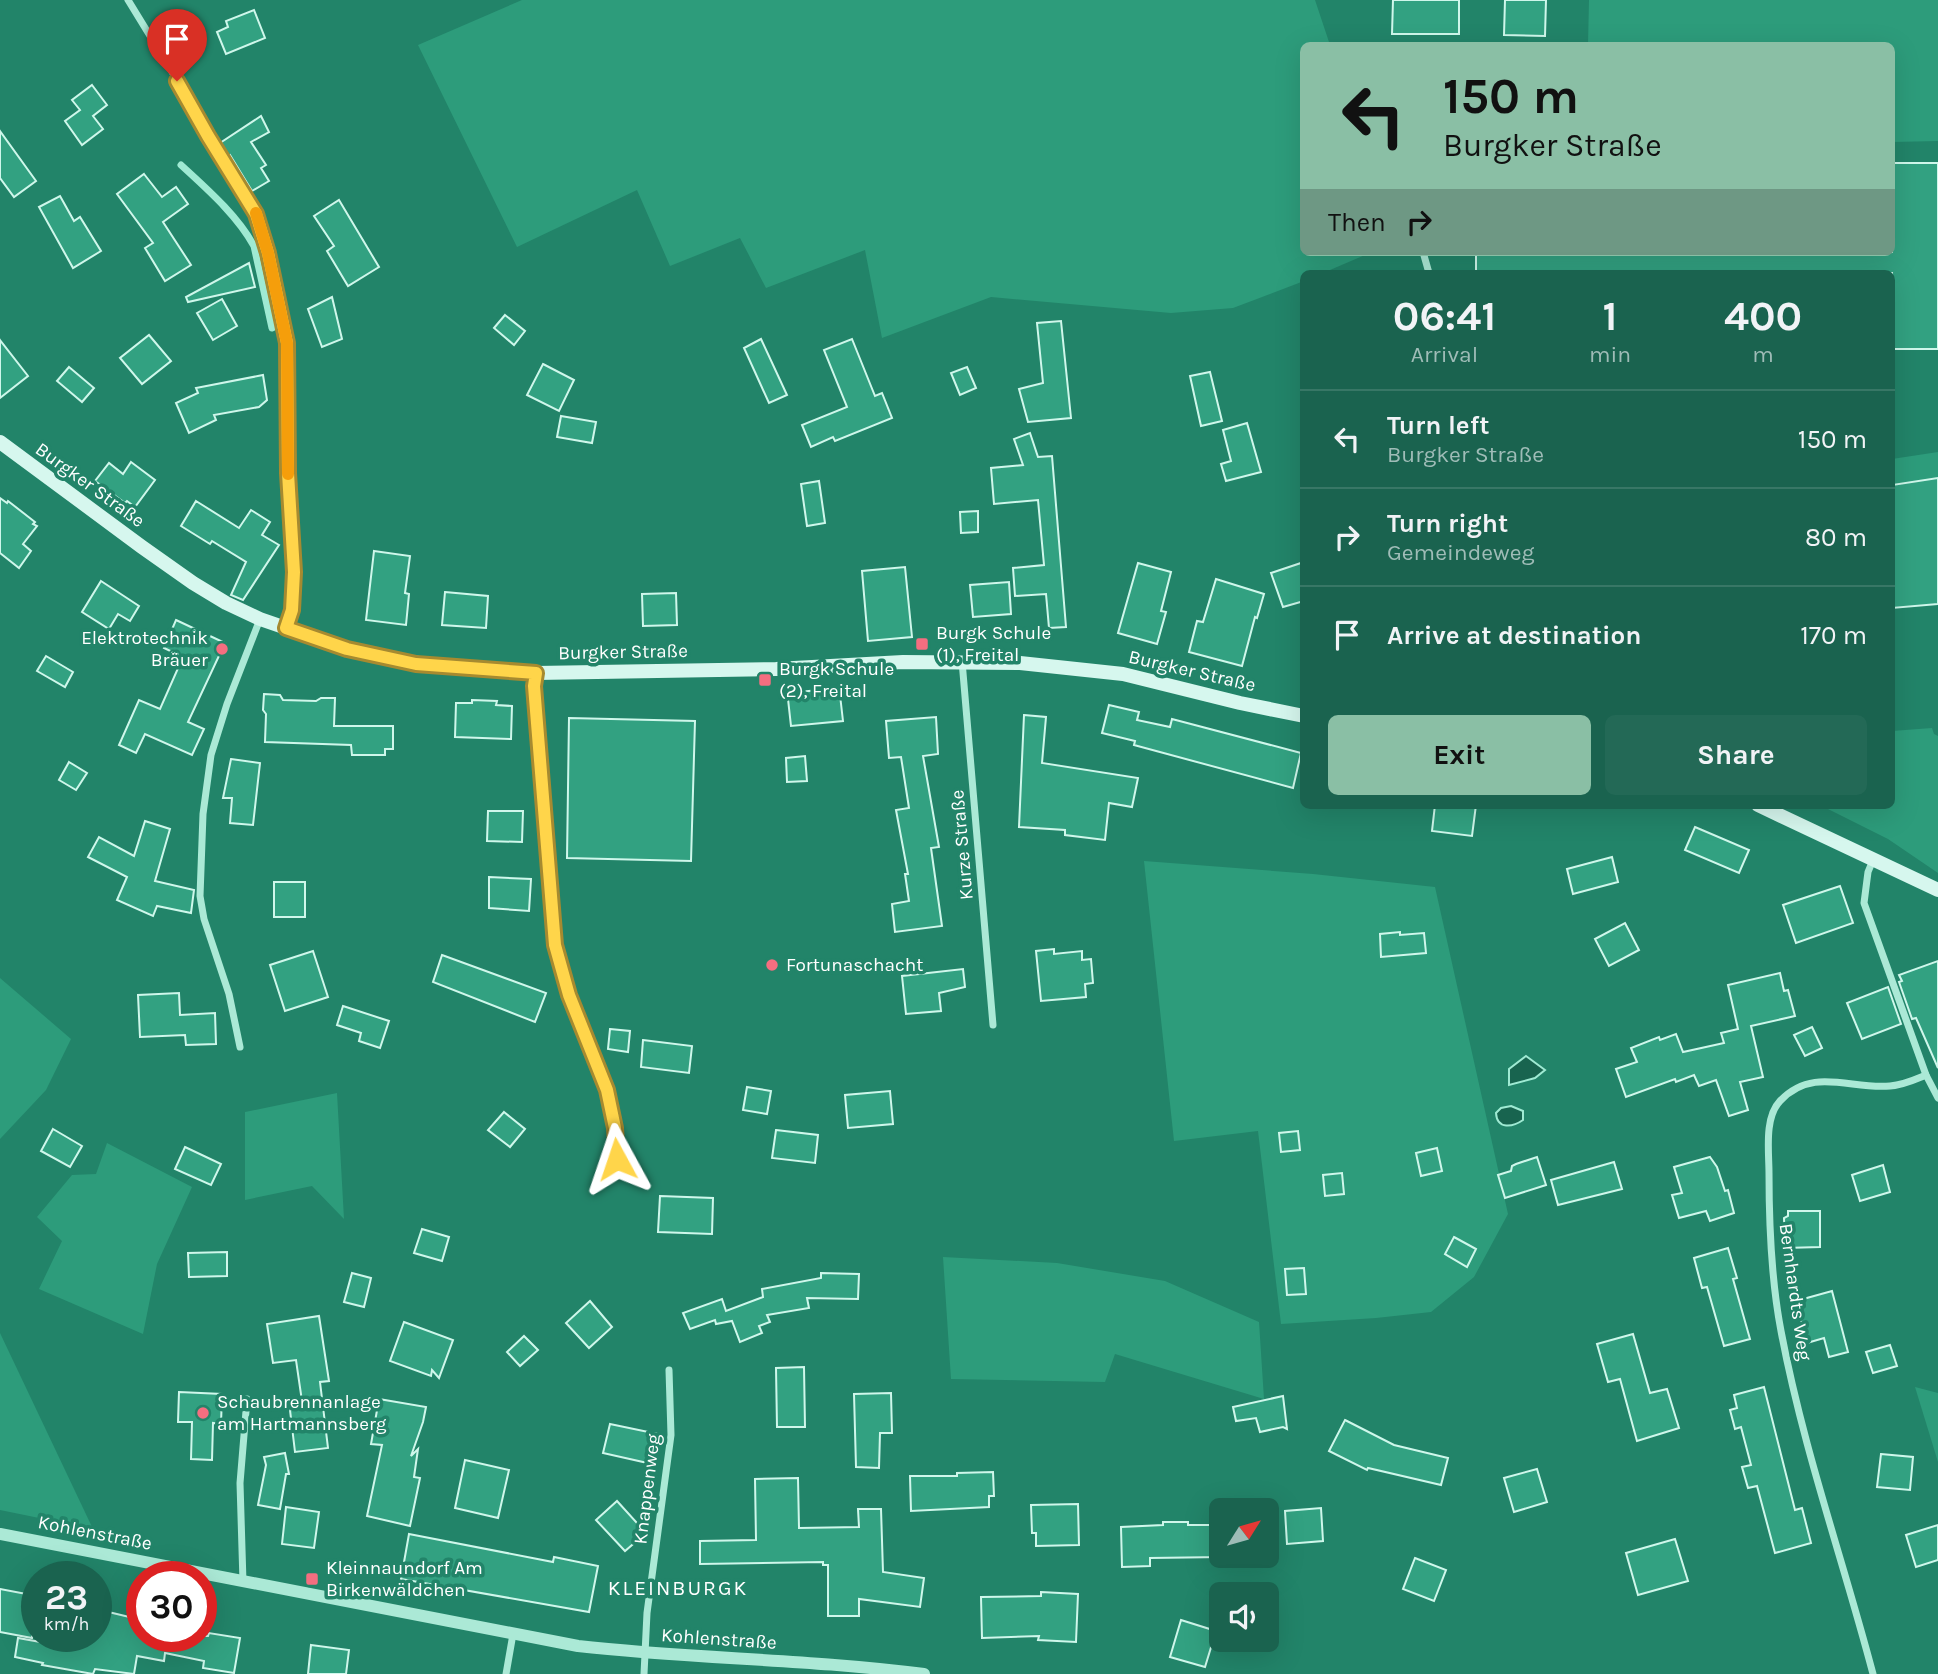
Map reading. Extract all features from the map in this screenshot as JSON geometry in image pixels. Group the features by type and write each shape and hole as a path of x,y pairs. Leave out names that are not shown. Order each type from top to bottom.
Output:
{"main road":[{"name":"Burgker Straße","path":"0,442 193,583 260,619 347,649 416,664 536,673 790,668 962,661 1069,666 1122,674 1300,715"},
{"path":"1767,809 1938,890"}],"street":[{"path":"128,0 254,209 268,253 288,350 288,473 294,572 292,610 286,628"},
{"path":"240,1047 229,994 204,919 200,896 203,814 211,755 227,704 260,619"},
{"name":"Kurze Straße","path":"962,661 993,1025"},
{"path":"536,673 534,686 555,945 569,995 607,1090 615,1128 617,1159"},
{"path":"1873,859 1868,872 1864,903 1926,1075 1938,1098"},
{"name":"Bernhardts Weg","path":"1873,1674 1850,1586 1816,1477 1781,1330 1768,1214 1769,1130 1778,1102 1798,1088 1825,1080 1888,1086 1908,1083 1926,1075"},
{"name":"Knappenweg","path":"644,1674 647,1614 671,1435 669,1370"},
{"path":"243,1581 240,1483 247,1399"},
{"name":"Kohlenstraße","path":"0,1534 578,1646 645,1653 875,1667 924,1674"},
{"path":"506,1674 513,1634"}],"shaded area":[{"path":"522,0 1315,0 1329,42 1300,42 1300,256 1363,256 1330,270 1300,270 1300,283 1233,308 1171,313 991,297 882,338 865,250 766,288 740,238 670,266 637,190 517,247 418,45"},
{"path":"1589,0 1938,0 1938,141 1895,142 1895,42 1588,42"},
{"path":"1938,452 1938,478 1895,485 1895,459"},
{"path":"1932,728 1938,736 1938,873 1888,839 1828,809 1895,809 1895,731"},
{"path":"1144,861 1435,887 1508,1214 1474,1277 1431,1312 1281,1324 1258,1131 1174,1141"},
{"path":"0,978 71,1039 46,1090 0,1139"},
{"path":"1526,1056 1545,1070 1535,1078 1509,1085 1509,1069"},
{"path":"337,1093 344,1219 312,1186 245,1200 245,1112"},
{"path":"1511,1106 1523,1111 1523,1120 1502,1125 1496,1113 1501,1108"},
{"path":"107,1143 192,1187 157,1264 143,1334 39,1289 62,1241 37,1217 72,1175 96,1174"},
{"path":"943,1257 1057,1263 1165,1281 1259,1322 1264,1399 1115,1354 1105,1382 951,1379"},
{"path":"0,1333 93,1529 0,1510"},
{"path":"1915,1387 1938,1393 1938,1462"}],"building":[{"path":"1393,0 1459,0 1459,34 1392,34"},
{"path":"1505,0 1546,0 1545,36 1504,35"},
{"path":"254,10 265,38 226,54 217,32 228,27 226,21"},
{"path":"92,85 107,105 93,116 103,129 82,145 65,121 80,110 72,100"},
{"path":"261,116 269,132 251,142 266,165 261,168 269,181 252,191 220,143"},
{"path":"0,131 36,181 14,197 0,178"},
{"path":"1895,163 1938,163 1938,349 1895,349 1895,270 1476,270 1476,256 1895,256"},
{"path":"144,174 162,197 176,187 188,204 163,222 191,265 165,281 145,248 153,243 117,194"},
{"path":"60,196 74,221 80,217 101,251 73,268 39,207"},
{"path":"339,200 379,267 348,286 327,251 334,246 314,216"},
{"path":"249,263 255,287 188,302 186,297"},
{"path":"332,297 342,339 322,347 308,309"},
{"path":"222,299 237,326 213,340 197,313"},
{"path":"505,315 525,331 514,345 494,328"},
{"path":"1061,321 1071,418 1028,422 1019,389 1043,383 1037,323"},
{"path":"149,335 171,361 142,384 120,358"},
{"path":"761,339 787,395 769,403 744,348"},
{"path":"852,339 875,396 882,393 892,418 835,441 833,437 811,447 802,425 847,407 824,350"},
{"path":"0,340 28,376 0,398"},
{"path":"543,364 574,380 559,411 527,395"},
{"path":"69,367 94,388 82,402 57,381"},
{"path":"967,367 976,388 960,395 951,373"},
{"path":"1210,372 1222,421 1201,426 1190,376"},
{"path":"263,375 267,400 259,407 214,415 216,420 189,433 176,403 198,393 196,388"},
{"path":"561,416 596,422 592,443 557,437"},
{"path":"1247,423 1261,472 1226,481 1221,464 1231,461 1223,430"},
{"path":"1030,433 1038,457 1052,456 1066,627 1049,628 1046,594 1015,596 1013,568 1044,565 1038,500 994,504 991,468 1023,465 1014,439"},
{"path":"131,462 155,480 135,507 95,481 109,463 123,474"},
{"path":"1938,478 1938,604 1895,608 1895,485"},
{"path":"819,481 825,523 807,526 801,484"},
{"path":"0,498 7,503 8,501 37,526 23,544 31,551 19,568 0,553"},
{"path":"196,501 239,528 251,510 270,522 262,535 279,545 243,600 231,595 246,562 181,526"},
{"path":"978,511 978,532 961,533 960,512"},
{"path":"374,551 410,556 405,593 409,594 406,625 366,620"},
{"path":"1138,563 1171,572 1161,611 1166,612 1157,644 1118,633"},
{"path":"1300,563 1300,602 1283,607 1271,573"},
{"path":"905,567 912,637 868,641 862,571"},
{"path":"1216,579 1264,594 1242,666 1189,652 1197,621 1203,622"},
{"path":"101,581 139,606 130,621 118,614 109,629 82,612"},
{"path":"1009,582 1011,614 973,617 970,585"},
{"path":"445,592 488,596 486,628 442,625"},
{"path":"676,593 677,625 643,626 642,594"},
{"path":"176,620 225,643 188,722 204,729 192,755 145,734 136,753 119,745 139,700 160,709 183,657 164,648"},
{"path":"46,656 73,672 65,687 37,671"},
{"path":"827,689 828,696 840,695 843,721 791,726 788,699 800,697 800,692"},
{"path":"264,694 280,695 283,700 316,701 321,698 335,698 334,726 393,726 393,749 385,749 385,755 352,755 351,745 265,742"},
{"path":"472,700 497,701 496,705 512,706 511,739 455,737 456,703 472,703"},
{"path":"1109,705 1139,712 1137,720 1170,727 1172,719 1300,753 1300,757 1293,788 1134,745 1135,741 1102,733"},
{"path":"1024,715 1046,717 1042,763 1138,778 1132,807 1109,803 1105,840 1065,835 1065,830 1019,827"},
{"path":"936,717 938,754 923,756 939,847 931,848 942,926 895,932 892,904 909,901 905,874 908,874 896,810 909,808 901,757 889,758 886,721"},
{"path":"569,718 695,721 691,861 567,858"},
{"path":"805,756 807,781 787,782 786,758"},
{"path":"231,759 260,763 253,825 230,823 232,798 223,798"},
{"path":"69,762 87,773 76,790 59,780"},
{"path":"1435,809 1475,809 1472,836 1432,831"},
{"path":"488,811 523,811 522,842 487,841"},
{"path":"145,821 170,829 155,881 194,890 191,913 157,906 153,916 117,900 127,877 88,857 99,837 134,856"},
{"path":"1695,827 1749,850 1739,873 1685,850"},
{"path":"1612,857 1618,882 1573,894 1567,869"},
{"path":"489,877 531,879 529,911 489,908"},
{"path":"274,882 305,882 305,917 274,917"},
{"path":"1840,886 1853,923 1796,943 1783,905"},
{"path":"1625,923 1639,950 1609,966 1595,939"},
{"path":"1400,932 1400,935 1424,933 1426,953 1381,957 1380,934"},
{"path":"1054,949 1054,954 1082,951 1082,960 1091,959 1093,983 1085,984 1086,997 1041,1001 1036,951"},
{"path":"313,951 328,997 285,1011 270,965"},
{"path":"442,955 546,993 535,1022 433,982"},
{"path":"1938,961 1938,1068 1916,1018 1912,1019 1899,975"},
{"path":"963,969 965,987 939,993 941,1011 906,1014 902,976"},
{"path":"1780,973 1784,991 1788,990 1795,1016 1751,1026 1763,1077 1740,1082 1748,1110 1729,1116 1716,1080 1699,1086 1694,1075 1626,1097 1616,1069 1637,1062 1631,1048 1659,1037 1660,1040 1676,1034 1683,1052 1724,1043 1721,1033 1738,1029 1728,985"},
{"path":"1888,987 1901,1024 1862,1039 1847,1003"},
{"path":"179,993 180,1015 215,1013 216,1044 186,1045 185,1035 140,1037 138,995"},
{"path":"343,1006 389,1021 380,1048 359,1041 361,1033 337,1025"},
{"path":"1812,1027 1822,1048 1805,1056 1794,1035"},
{"path":"610,1029 630,1031 628,1052 608,1049"},
{"path":"643,1040 692,1046 689,1073 641,1067"},
{"path":"747,1087 771,1091 767,1114 743,1110"},
{"path":"890,1091 893,1124 848,1128 845,1095"},
{"path":"504,1112 525,1129 510,1147 488,1130"},
{"path":"53,1129 82,1146 70,1167 41,1151"},
{"path":"776,1130 818,1135 815,1163 772,1158"},
{"path":"1298,1131 1300,1150 1281,1152 1279,1133"},
{"path":"185,1147 221,1164 211,1185 175,1169"},
{"path":"1437,1148 1442,1171 1421,1176 1416,1153"},
{"path":"1537,1157 1546,1185 1505,1198 1498,1175 1511,1171 1516,1164"},
{"path":"1710,1157 1717,1167 1725,1191 1728,1190 1734,1213 1710,1221 1706,1211 1679,1218 1672,1195 1682,1193 1674,1167"},
{"path":"1614,1162 1622,1189 1558,1205 1551,1180"},
{"path":"1883,1165 1890,1192 1860,1201 1852,1175"},
{"path":"1342,1173 1344,1194 1325,1196 1323,1175"},
{"path":"660,1196 713,1198 712,1234 658,1232"},
{"path":"1788,1211 1820,1211 1820,1247 1785,1248 1784,1218 1788,1216"},
{"path":"422,1229 449,1237 442,1261 414,1253"},
{"path":"1454,1237 1476,1249 1467,1267 1445,1254"},
{"path":"1728,1248 1737,1278 1733,1279 1750,1339 1724,1346 1707,1287 1702,1288 1694,1258"},
{"path":"227,1252 227,1276 189,1277 188,1253"},
{"path":"1304,1268 1306,1294 1287,1295 1285,1269"},
{"path":"352,1273 371,1278 364,1307 344,1302"},
{"path":"821,1273 859,1274 858,1299 807,1298 809,1308 767,1315 770,1322 759,1326 762,1333 740,1342 732,1321 716,1324 715,1320 690,1329 683,1313 722,1299 726,1311 763,1297 762,1289 821,1278"},
{"path":"1832,1291 1848,1352 1829,1357 1824,1338 1807,1343 1796,1301"},
{"path":"590,1301 612,1327 589,1348 566,1323"},
{"path":"319,1316 329,1381 320,1382 328,1448 295,1452 290,1410 303,1408 296,1360 273,1363 267,1324"},
{"path":"404,1322 453,1340 439,1378 432,1370 431,1376 390,1361"},
{"path":"1633,1334 1650,1393 1667,1389 1679,1428 1637,1441 1620,1379 1608,1382 1597,1344"},
{"path":"524,1336 538,1350 520,1366 507,1352"},
{"path":"1890,1345 1897,1366 1873,1373 1866,1352"},
{"path":"804,1367 805,1427 777,1427 776,1368"},
{"path":"1764,1387 1795,1510 1802,1508 1811,1543 1775,1553 1757,1486 1748,1488 1742,1467 1751,1465 1741,1427 1735,1429 1730,1410 1737,1408 1734,1395"},
{"path":"179,1392 222,1394 221,1424 213,1423 212,1460 191,1459 192,1422 178,1422"},
{"path":"891,1393 892,1433 880,1433 879,1468 856,1467 854,1394"},
{"path":"1283,1396 1287,1429 1283,1427 1260,1432 1256,1418 1236,1421 1233,1407"},
{"path":"379,1399 426,1407 411,1456 418,1449 414,1477 420,1478 410,1526 367,1516 382,1445 371,1444"},
{"path":"1345,1420 1394,1445 1448,1458 1441,1485 1368,1468 1367,1470 1329,1451"},
{"path":"610,1424 658,1434 652,1464 603,1453"},
{"path":"285,1453 289,1474 286,1474 280,1509 258,1505 266,1465 264,1457"},
{"path":"1881,1454 1913,1457 1910,1490 1877,1487"},
{"path":"465,1460 509,1470 498,1518 455,1508"},
{"path":"1537,1469 1547,1502 1514,1512 1504,1478"},
{"path":"993,1472 994,1496 989,1496 989,1507 911,1511 910,1476 957,1476 957,1473"},
{"path":"798,1478 799,1528 859,1527 858,1509 881,1509 883,1572 924,1578 920,1607 859,1599 859,1616 828,1616 828,1565 823,1565 823,1562 700,1564 700,1541 756,1540 755,1479"},
{"path":"617,1501 646,1533 625,1551 596,1520"},
{"path":"1078,1504 1079,1545 1036,1546 1036,1533 1032,1533 1031,1505"},
{"path":"286,1507 319,1512 314,1548 282,1544"},
{"path":"1321,1508 1323,1541 1287,1544 1285,1511"},
{"path":"1163,1522 1188,1522 1188,1525 1209,1525 1209,1557 1150,1558 1150,1566 1122,1567 1121,1527 1163,1525"},
{"path":"1938,1525 1938,1560 1916,1567 1906,1535"},
{"path":"409,1534 553,1562 554,1557 598,1566 589,1612 401,1579"},
{"path":"1675,1539 1688,1581 1638,1595 1626,1553"},
{"path":"1415,1558 1446,1570 1434,1601 1403,1589"},
{"path":"0,1589 21,1593 21,1636 0,1632"},
{"path":"1041,1592 1078,1594 1076,1642 1038,1640 1039,1636 982,1638 981,1597 1041,1596"},
{"path":"112,1613 126,1616 126,1652 217,1652 217,1634 240,1638 234,1673 203,1668 204,1661 165,1653 164,1661 137,1656 134,1674 95,1669 93,1674 15,1657 18,1638 21,1639 21,1652 112,1652"},
{"path":"1181,1620 1209,1629 1210,1652 1205,1667 1170,1657"},
{"path":"311,1645 349,1650 346,1674 308,1674"}],"waterway":[{"path":"181,165 230,213 254,246 272,328"}],"slow traffic":[{"path":"256,213 268,253 288,350 288,474"}],"place":[{"name":"Burgk Schule (1), Freital","path":"922,644"},
{"name":"Elektrotechnik Bräuer","path":"222,649"},
{"name":"Burgk Schule (2), Freital","path":"765,680"},
{"name":"Fortunaschacht","path":"772,965"},
{"name":"Schaubrennanlage am Hartmannsberg","path":"203,1413"},
{"name":"Kleinnaundorf Am Birkenwäldchen","path":"312,1579"}],"district":[{"name":"KLEINBURGK","path":"678,1588"}],"route":[{"path":"177,81 254,209 268,253 287,343 288,473 294,572 292,610 286,628 347,649 416,664 536,673 534,686 555,945 569,995 607,1090 615,1128 617,1159"}]}
